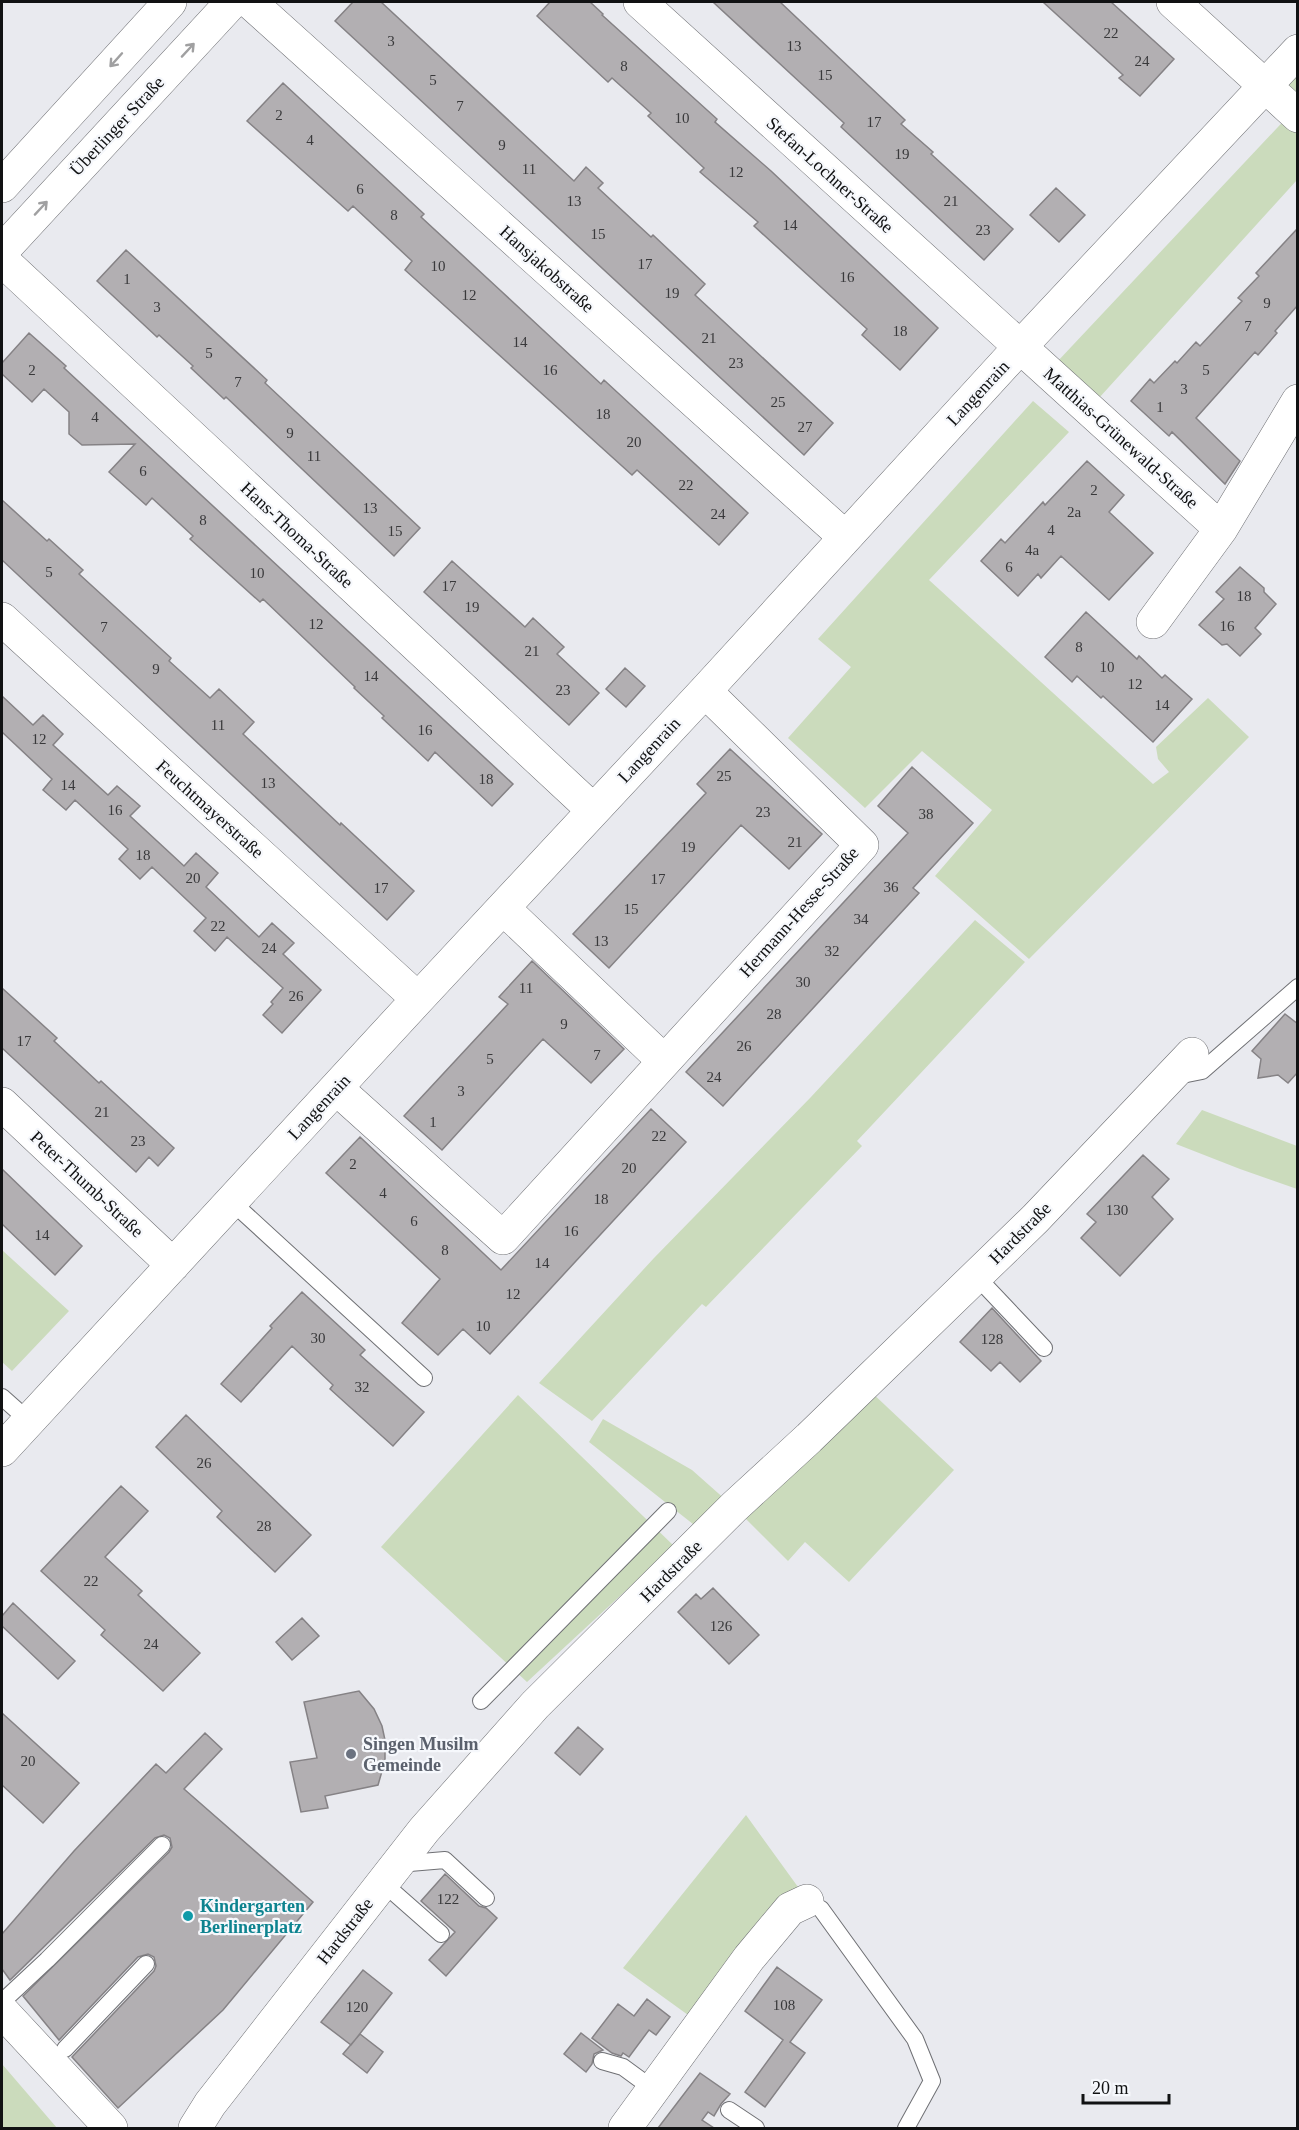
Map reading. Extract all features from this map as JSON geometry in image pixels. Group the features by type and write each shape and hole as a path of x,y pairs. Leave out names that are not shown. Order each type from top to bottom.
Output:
{"street":[{"name":"Überlinger Straße","path":"2,251 232,2"},
{"name":"Hansjakobstraße","path":"250,2 844,537"},
{"name":"Stefan-Lochner-Straße","path":"640,2 1020,347"},
{"path":"1173,2 1298,116"},
{"path":"2,186 157,6"},
{"name":"Langenrain","path":"2,1450 592,810 705,691 1020,347 1298,51"},
{"name":"Hans-Thoma-Straße","path":"2,260 592,810"},
{"name":"Matthias-Grünewald-Straße","path":"1020,347 1221,529"},
{"path":"1153,622 1221,529 1298,401"},
{"name":"Feuchtmayerstraße","path":"2,619 418,999"},
{"name":"Hermann-Hesse-Straße","path":"336,1088 503,1238 862,845 705,691"},
{"path":"503,908 664,1061"},
{"name":"Hardstraße","path":"195,2128 210,2104 424,1830 534,1705 734,1508 1035,1219 1181,1066"},
{"name":"Peter-Thumb-Straße","path":"2,1104 173,1265"},
{"path":"625,2128 749,1958 790,1909 807,1900"},
{"path":"2,2011 111,2128"}],"lane":[{"path":"1181,1066 1202,1071 1298,987"},
{"path":"232,1202 424,1378"},
{"path":"976,1276 1044,1348"},
{"path":"2,1396 29,1421"},
{"path":"481,1701 668,1511"},
{"path":"2,2002 162,1845"},
{"path":"441,1934 390,1874 445,1860 486,1898"},
{"path":"807,1900 820,1909 915,2039 932,2081 906,2128"},
{"path":"66,2049 146,1964"},
{"path":"602,2061 623,2067 653,2089"},
{"path":"729,2110 756,2128"}],"green space":[{"path":"1297,76 1297,180 1099,398 1057,362 1292,112 1277,98"},
{"path":"1033,401 1069,432 929,580 1153,784 1169,772 1158,759 1156,747 1208,698 1249,737 1029,959 935,876 992,810 922,751 865,808 788,738 851,667 818,639"},
{"path":"975,920 1025,962 857,1141 862,1146 706,1307 702,1304 592,1421 539,1383 654,1258 811,1097"},
{"path":"1202,1110 1297,1146 1297,1189 1176,1144"},
{"path":"2,1250 69,1311 12,1371 2,1362"},
{"path":"869,1390 954,1470 849,1582 805,1542 788,1561 742,1515"},
{"path":"518,1395 674,1546 527,1682 381,1547"},
{"path":"603,1419 692,1470 727,1501 698,1528 589,1442"},
{"path":"746,1815 798,1887 695,2020 623,1968"},
{"path":"2,2064 57,2128 2,2128"}],"building":[{"path":"353,2 381,2 574,181 586,167 603,183 598,188 705,284 695,295 833,423 804,455 335,21"},
{"path":"550,2 590,2 717,119 715,122 771,171 938,328 900,370 862,335 867,329 754,226 758,222 700,172 704,168 648,116 651,113 612,78 608,82 537,16"},
{"path":"713,2 780,2 905,120 901,124 933,152 931,154 1013,229 984,260 841,127 844,123"},
{"path":"1043,2 1111,2 1174,59 1140,96 1119,78 1123,75"},
{"path":"283,83 424,214 421,217 601,384 604,380 748,513 719,545 637,470 632,475 405,270 412,261 353,206 348,211 247,121"},
{"path":"1056,188 1085,215 1059,242 1030,215"},
{"path":"1298,228 1298,305 1258,355 1255,352 1196,418 1240,461 1225,484 1172,432 1169,436 1131,401 1150,379 1154,383 1196,342 1200,346 1242,301 1238,298 1259,276 1256,273"},
{"path":"126,250 267,380 265,383 420,528 394,556 226,397 224,399 191,368 193,366 159,335 157,337 97,281"},
{"path":"29,333 513,784 492,806 435,752 428,761 263,599 260,602 190,539 193,536 152,498 146,505 109,472 135,444 82,445 69,434 69,412 44,389 32,402 2,374 2,363"},
{"path":"1087,461 1124,495 1109,512 1153,553 1109,600 1061,556 1041,578 1038,574 1018,596 981,561 1001,539 1005,543 1043,502 1045,505"},
{"path":"2,500 83,570 79,574 171,658 169,661 210,698 219,689 254,722 243,734 414,891 387,920 2,560"},
{"path":"452,561 525,627 533,618 564,647 557,654 599,693 569,725 424,592"},
{"path":"1240,567 1264,588 1264,592 1276,604 1255,628 1261,634 1240,656 1227,644 1222,645 1199,625 1224,599 1216,592"},
{"path":"1086,612 1137,659 1139,656 1162,678 1165,675 1192,699 1153,742 1103,696 1101,698 1077,676 1072,682 1045,657"},
{"path":"625,668 645,686 626,707 606,689"},
{"path":"2,696 33,725 43,715 63,734 53,745 108,795 117,786 140,806 130,816 184,866 196,853 218,873 206,887 259,937 272,923 294,943 283,954 321,990 282,1033 263,1015 283,988 227,937 215,951 194,931 206,918 152,867 140,879 119,859 128,849 75,800 66,810 43,790 52,779 2,732"},
{"path":"730,749 822,834 789,869 741,825 609,968 573,934 706,793 697,784"},
{"path":"912,767 973,823 913,888 919,893 723,1106 686,1072 908,833 878,806"},
{"path":"532,961 624,1049 591,1083 543,1039 442,1150 404,1116 508,1004 499,997"},
{"path":"2,988 57,1038 54,1041 99,1083 101,1081 174,1148 158,1166 149,1157 136,1172 2,1048"},
{"path":"1285,1014 1298,1024 1298,1072 1288,1083 1278,1075 1258,1078 1261,1059 1252,1051"},
{"path":"651,1109 686,1142 490,1354 463,1329 438,1355 402,1323 440,1279 326,1173 360,1137 501,1270"},
{"path":"1143,1155 1169,1179 1152,1197 1173,1219 1120,1276 1081,1238 1096,1222 1087,1214"},
{"path":"2,1169 82,1246 55,1275 2,1224"},
{"path":"302,1292 365,1350 360,1355 424,1412 393,1446 330,1389 333,1385 292,1346 241,1402 221,1384"},
{"path":"992,1308 1041,1361 1020,1382 1000,1362 991,1371 960,1342"},
{"path":"186,1415 311,1535 275,1572 217,1517 222,1511 156,1447"},
{"path":"121,1486 148,1511 105,1557 142,1591 138,1595 200,1653 163,1691 101,1635 105,1630 41,1571"},
{"path":"713,1588 759,1635 729,1664 678,1612 696,1594 701,1599"},
{"path":"13,1603 75,1661 58,1679 2,1626 2,1616"},
{"path":"302,1618 319,1636 292,1660 276,1642"},
{"name":"Singen Musilm Gemeinde","path":"359,1691 374,1709 382,1726 385,1740 385,1761 378,1785 325,1796 328,1808 301,1812 290,1762 317,1758 304,1702"},
{"path":"2,1713 79,1783 43,1823 2,1785"},
{"path":"578,1727 603,1749 580,1775 555,1753"},
{"path":"205,1733 222,1749 184,1789 313,1902 223,2010 118,2108 72,2057 154,1971 156,1966 154,1957 148,1954 138,1957 59,2040 23,1996 169,1852 172,1847 170,1838 164,1835 155,1838 10,1980 2,1969 2,1934 74,1851 156,1764 166,1773"},
{"path":"445,1874 479,1906 486,1908 497,1918 446,1976 429,1960 455,1932 421,1901"},
{"path":"777,1967 822,2000 790,2042 805,2053 765,2107 745,2092 783,2040 745,2011"},
{"path":"363,1970 392,1993 351,2045 321,2022"},
{"path":"647,1999 670,2017 656,2035 649,2030 629,2057 623,2053 621,2056 612,2053 592,2038 618,2004 634,2016"},
{"path":"581,2033 603,2050 594,2054 592,2064 586,2072 564,2054"},
{"path":"360,2034 383,2052 367,2073 343,2054"},
{"path":"700,2073 730,2094 714,2116 708,2112 702,2120 714,2128 658,2128"}],"place":[{"name":"Singen Musilm Gemeinde","path":"351,1754"},
{"name":"Kindergarten Berlinerplatz","path":"188,1916"}]}
